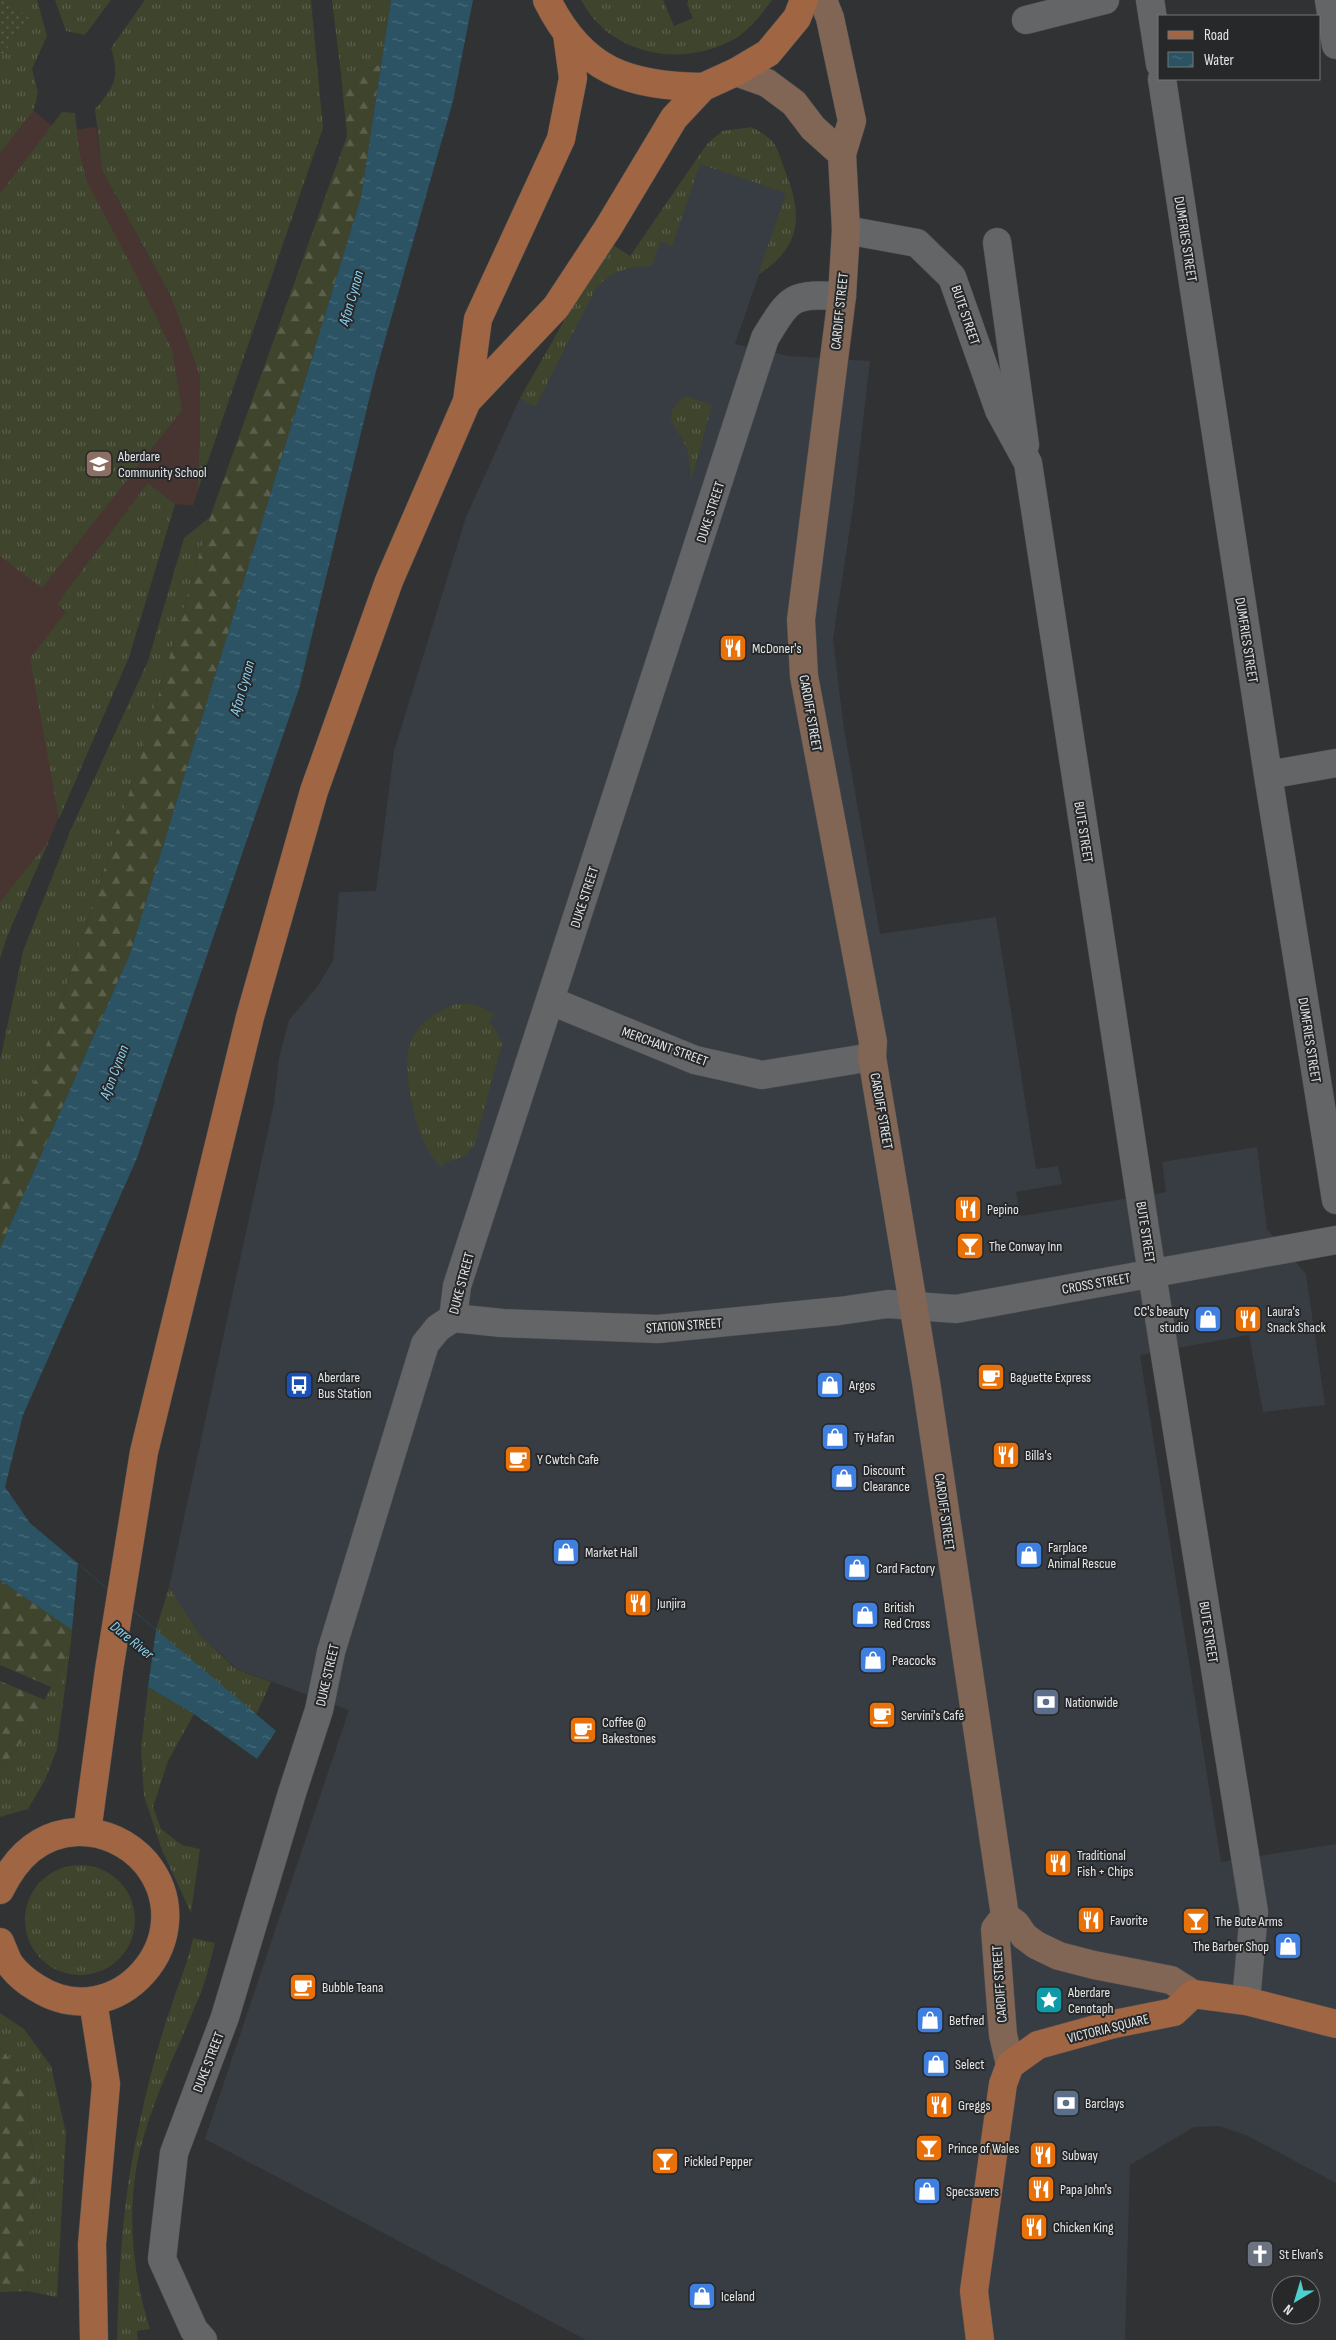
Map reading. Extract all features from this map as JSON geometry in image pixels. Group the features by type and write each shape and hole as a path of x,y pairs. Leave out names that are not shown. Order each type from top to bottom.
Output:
{"main road":[{"path":"548,0 567,34 594,60 627,78 663,86 702,87"},
{"path":"467,401 556,307 608,228 674,118 702,87 736,72 768,53 797,18 804,0"},
{"name":"CARDIFF STREET","path":"823,0 830,18 852,121 842,154 846,230 842,296 801,620 804,676 873,1042 872,1056 914,1306 1005,1916 995,1929 1003,2035 1010,2065"},
{"path":"87,1832 109,1670 144,1452 250,1017 314,791 389,581 467,401 478,318 560,139 573,78 567,34"},
{"path":"736,72 767,83 794,103 813,128 842,154"},
{"path":"0,1942 10,1963 26,1981 46,1994 69,2001 93,2001 120,1992 142,1976 158,1954 166,1928 165,1900 155,1874 137,1853 114,1838 87,1832 65,1833 43,1840 24,1853 3,1875"},
{"path":"1005,1916 1016,1924 1024,1936 1036,1945 1058,1956 1171,1980 1193,1994 1246,2001 1336,2024"},
{"name":"VICTORIA SQUARE","path":"1010,2065 1038,2045 1114,2024 1174,2012 1193,1994"},
{"path":"93,2001 106,2084 92,2244 94,2340"},
{"path":"980,2340 974,2291 1003,2084 1010,2065"}],"street":[{"path":"1026,20 1104,0"},
{"path":"1150,0 1158,51"},
{"path":"1329,0 1336,45"},
{"name":"DUMFRIES STREET","path":"1162,80 1268,775 1336,1200"},
{"name":"BUTE STREET","path":"846,230 917,243 952,277 999,410 1028,463"},
{"name":"BUTE STREET","path":"998,242 1028,463 1152,1273 1254,1912 1246,2001"},
{"name":"DUKE STREET","path":"203,2340 194,2330 162,2259 174,2154 226,2017 289,1802 320,1710 331,1652 424,1344 438,1328 453,1318 457,1286 766,338 784,307 804,294 842,296"},
{"path":"1268,775 1336,763"},
{"name":"MERCHANT STREET","path":"551,1001 695,1060 762,1075 872,1056"},
{"name":"CROSS STREET","path":"914,1306 956,1309 1336,1240"},
{"name":"STATION STREET","path":"453,1318 502,1323 658,1329 839,1311 888,1304 914,1306"}],"shaded area":[{"name":"Aberdare Community School","path":"0,0 6,0 29,18 24,103 60,132 96,127 102,170 171,297 200,376 200,435 197,493 193,506 175,504 129,657 8,934 0,939"},
{"path":"772,140 787,193 735,344 789,356 870,361 853,508 833,639 844,729 880,934 996,917 1036,1169 1058,1166 1062,1184 1016,1192 1021,1216 1166,1192 1162,1162 1257,1147 1267,1229 1306,1274 1325,1405 1263,1412 1249,1335 1140,1355 1221,1862 1336,1844 1336,2183 1246,2135 1219,2126 1194,2127 1130,2165 1125,2340 586,2340 205,2139 349,1710 237,1669 200,1635 169,1587 274,1103 279,1058 289,1020 317,987 333,961 339,892 376,891 394,751 466,517 520,398 535,406 573,333 591,287 603,270 637,260 699,156"}],"green space":[{"path":"0,0 6,0 29,18 0,58"},
{"path":"6,0 37,0 47,36 32,69 38,92 33,111 0,153 0,58 29,18"},
{"path":"55,0 111,0 85,35 66,31"},
{"path":"145,0 311,0 323,128 197,493 200,435 200,376 171,297 102,170 95,109 107,94 114,81 115,66 111,48"},
{"path":"332,0 391,0 381,65 341,74"},
{"path":"581,0 663,0 674,26 693,18 687,4 688,0 772,0 748,29 738,37 717,47 695,53 673,54 651,52 630,45 611,34 594,19"},
{"path":"381,65 361,197 130,954 0,1248 0,1187 138,766 210,517 347,136 341,74"},
{"path":"62,112 75,113 79,150 87,182 133,269 172,350 182,410 42,588 0,556 0,194"},
{"path":"752,127 769,138 775,145 794,200 795,228 791,241 784,253 758,275 786,193 700,164 672,246 660,241 652,266 635,267 620,271 601,283 595,290 535,407 520,398 585,284 613,245 630,256 707,144 722,131"},
{"path":"686,396 712,405 691,481 687,449 671,417 672,411 677,404"},
{"path":"148,483 175,504 129,657 59,819 30,658 66,612 57,604"},
{"path":"210,517 138,766 0,1187 0,1061 23,951 71,829 148,661 184,538"},
{"path":"49,841 8,934 0,959 0,902"},
{"path":"455,1004 474,1004 494,1014 489,1022 496,1030 502,1044 474,1146 463,1157 444,1163 442,1167 433,1158 425,1145 413,1110 407,1072 408,1056 413,1036 422,1024"},
{"path":"0,1580 72,1630 70,1649 51,1687 0,1665"},
{"path":"169,1587 200,1635 236,1669 271,1682 256,1715 156,1630"},
{"path":"70,1649 57,1749 45,1780 28,1809 0,1817 0,1769 28,1733"},
{"path":"0,1681 45,1700 28,1733 0,1769"},
{"path":"148,1687 194,1714 168,1761 153,1807 161,1829 182,1845 200,1849 191,1913 162,1850 144,1796 141,1750"},
{"path":"80,1865 101,1869 119,1881 131,1899 135,1920 131,1941 119,1959 101,1971 80,1975 59,1971 41,1959 29,1941 25,1920 29,1899 41,1881 59,1869"},
{"path":"193,1938 215,1943 203,1987 146,2129 140,2150 133,2195 132,2218 135,2263 150,2329 137,2331 138,2340 117,2340 123,2230 134,2148 146,2092 158,2049"},
{"path":"0,2013 24,2029 51,2066 66,2133 57,2297 27,2291 35,2179 26,2078 0,2048"},
{"path":"0,2048 26,2078 35,2179 27,2291 0,2292"}],"water":[{"path":"391,0 473,0 453,101 375,375 299,689 137,1158 23,1415 5,1487 30,1523 276,1731 257,1759 194,1714 148,1687 72,1630 0,1580 0,1248 130,954 361,197"}],"pier":[{"path":"78,1564 156,1630 148,1687 72,1630"}],"place":[{"name":"Aberdare Community School","path":"99,464"},
{"name":"McDoner's","path":"733,648"},
{"name":"Pepino","path":"968,1209"},
{"name":"The Conway Inn","path":"970,1246"},
{"name":"CC's beauty studio","path":"1208,1319"},
{"name":"Laura's Snack Shack","path":"1248,1319"},
{"name":"Baguette Express","path":"991,1377"},
{"name":"Aberdare Bus Station","path":"299,1385"},
{"name":"Argos","path":"830,1385"},
{"name":"Tŷ Hafan","path":"835,1437"},
{"name":"Billa's","path":"1006,1455"},
{"name":"Y Cwtch Cafe","path":"518,1459"},
{"name":"Discount Clearance","path":"844,1478"},
{"name":"Market Hall","path":"566,1552"},
{"name":"Farplace Animal Rescue","path":"1029,1555"},
{"name":"Card Factory","path":"857,1568"},
{"name":"Junjira","path":"638,1603"},
{"name":"British Red Cross","path":"865,1615"},
{"name":"Peacocks","path":"873,1660"},
{"name":"Nationwide","path":"1046,1702"},
{"name":"Servini's Café","path":"882,1715"},
{"name":"Coffee @ Bakestones","path":"583,1730"},
{"name":"Traditional Fish + Chips","path":"1058,1863"},
{"name":"Favorite","path":"1091,1920"},
{"name":"The Bute Arms","path":"1196,1921"},
{"name":"The Barber Shop","path":"1288,1946"},
{"name":"Bubble Teana","path":"303,1987"},
{"name":"Aberdare Cenotaph","path":"1049,2000"},
{"name":"Betfred","path":"930,2020"},
{"name":"Select","path":"936,2064"},
{"name":"Barclays","path":"1066,2103"},
{"name":"Greggs","path":"939,2105"},
{"name":"Prince of Wales","path":"929,2148"},
{"name":"Subway","path":"1043,2155"},
{"name":"Pickled Pepper","path":"665,2161"},
{"name":"Papa John's","path":"1041,2189"},
{"name":"Specsavers","path":"927,2191"},
{"name":"Chicken King","path":"1034,2227"},
{"name":"St Elvan's","path":"1260,2254"},
{"name":"Iceland","path":"702,2296"}],"water label":[{"name":"Afon Cynon","path":"351,298"},
{"name":"Afon Cynon","path":"242,688"},
{"name":"Afon Cynon","path":"114,1072"},
{"name":"Dare River","path":"132,1640"}]}
